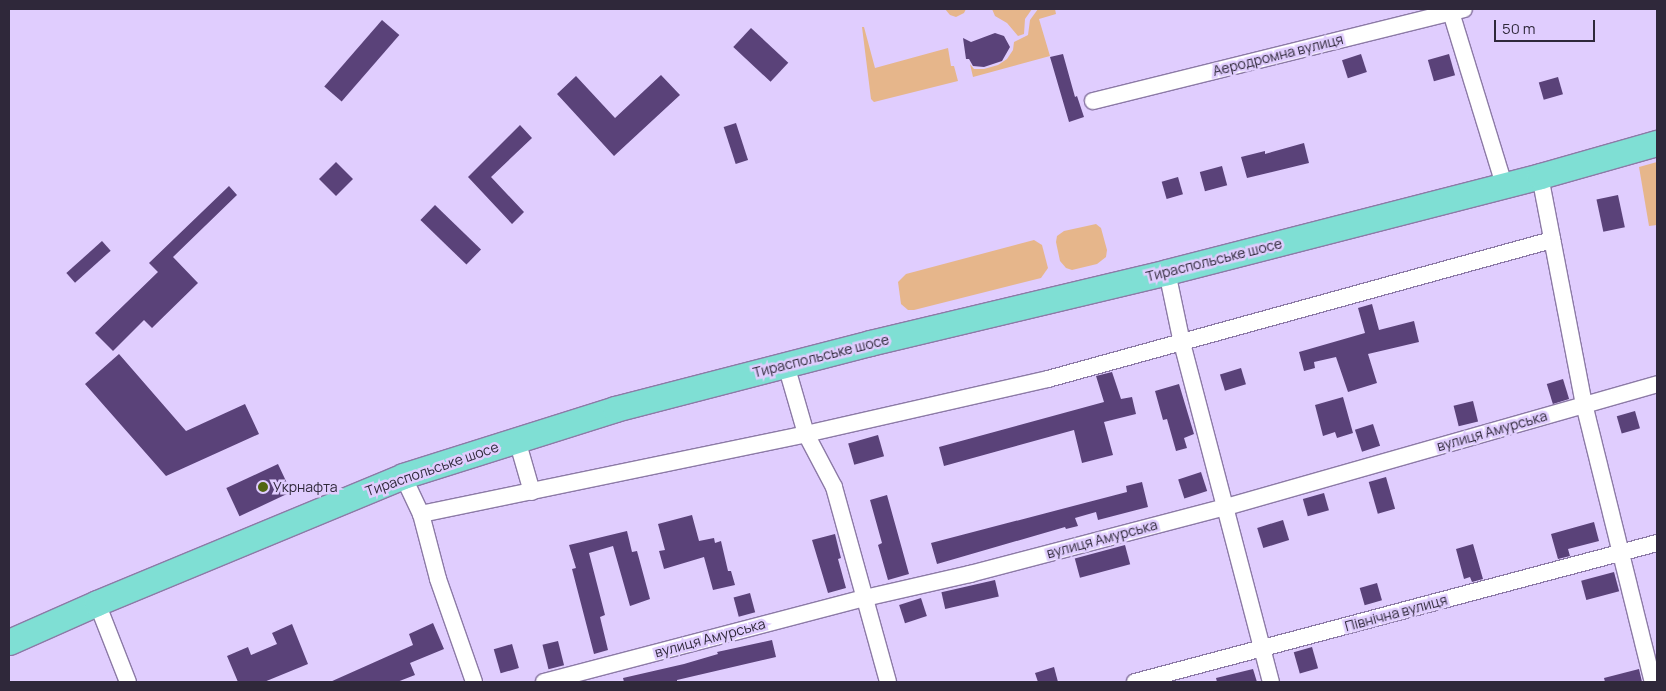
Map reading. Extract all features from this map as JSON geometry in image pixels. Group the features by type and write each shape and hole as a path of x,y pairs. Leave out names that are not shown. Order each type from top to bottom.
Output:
{"main road":[{"name":"Тираспольське шосе","path":"9,642 97,603 403,476 615,410 786,365 1167,272 1540,176 1657,143"}],"street":[{"name":"Аеродромна вулиця","path":"1093,101 1455,10"},
{"path":"1455,10 1504,185"},
{"path":"1540,176 1584,404 1653,682"},
{"path":"421,514 806,434 1048,379 1552,240"},
{"path":"1167,272 1182,343 1271,682"},
{"path":"786,365 806,434 834,487 888,682"},
{"name":"вулиця Амурська","path":"544,682 865,598 970,574 1226,506 1657,384"},
{"path":"517,440 532,492"},
{"path":"403,476 421,514 438,579 474,682"},
{"name":"Північна вулиця","path":"1135,682 1657,543"},
{"path":"97,603 128,682"}],"shaded area":[{"path":"945,9 966,9 964,13 956,17 950,15"},
{"path":"992,9 1032,9 1025,19 1024,34 1018,36 1007,23 995,16"},
{"path":"1038,9 1055,9 1056,14 1039,19 1050,56 973,77 970,64 974,69 984,69 998,65 1007,59 1013,50 1014,42 1028,35 1030,20"},
{"path":"862,27 864,27 875,68 948,48 951,66 954,66 958,81 874,102 871,99"},
{"path":"1657,162 1657,225 1649,226 1639,167"},
{"path":"1096,224 1101,228 1107,250 1106,257 1097,264 1072,270 1066,268 1060,261 1056,242 1057,236 1064,231"},
{"path":"1034,240 1042,245 1048,268 1041,278 914,310 908,310 901,304 898,282 906,274"}],"building":[{"path":"382,20 399,35 342,102 324,86"},
{"path":"751,28 788,63 771,82 733,47"},
{"path":"995,33 1004,36 1010,47 1002,61 984,67 973,66 969,59 966,59 963,38 971,42"},
{"path":"1063,54 1075,97 1077,96 1084,117 1069,122 1050,57"},
{"path":"1361,54 1367,72 1348,78 1342,60"},
{"path":"1449,54 1455,75 1434,81 1428,60"},
{"path":"661,75 680,95 614,156 557,94 576,76 615,118"},
{"path":"1558,77 1563,94 1544,100 1539,83"},
{"path":"736,123 748,160 736,164 724,127"},
{"path":"520,125 532,138 491,177 524,212 512,224 468,177"},
{"path":"1304,143 1309,163 1247,178 1241,157 1265,151 1265,154"},
{"path":"336,162 353,179 336,196 319,179"},
{"path":"1222,166 1227,185 1205,191 1200,172"},
{"path":"1178,177 1183,194 1167,199 1162,182"},
{"path":"229,186 237,195 173,257 198,283 152,328 144,320 113,351 95,333 158,272 149,263"},
{"path":"1618,195 1625,227 1603,232 1596,200"},
{"path":"435,205 481,249 466,265 420,220"},
{"path":"102,241 111,251 75,283 66,273"},
{"path":"1372,304 1379,330 1414,321 1419,342 1368,354 1377,383 1348,392 1336,357 1314,362 1315,368 1304,371 1299,352 1365,333 1358,308"},
{"path":"119,354 186,431 245,404 259,434 166,476 85,384"},
{"path":"1241,368 1246,384 1225,391 1220,374"},
{"path":"1112,372 1121,399 1132,397 1136,414 1104,422 1113,455 1082,463 1074,430 944,466 939,447 1104,402 1096,376"},
{"path":"1563,379 1569,399 1553,404 1547,384"},
{"path":"1179,384 1194,434 1184,438 1187,448 1176,451 1167,419 1163,420 1155,391"},
{"path":"1343,397 1353,433 1337,438 1335,432 1323,436 1315,405"},
{"path":"1473,401 1478,421 1459,426 1454,406"},
{"path":"1635,411 1640,428 1622,434 1617,416"},
{"path":"1373,424 1380,446 1362,452 1355,430"},
{"path":"878,435 884,456 854,465 848,444"},
{"path":"278,464 291,492 239,516 226,488"},
{"path":"1201,472 1207,491 1184,498 1178,479"},
{"path":"1386,477 1395,509 1378,514 1369,482"},
{"path":"1142,482 1148,507 1098,520 1096,512 1075,518 1078,526 1066,529 1065,527 937,564 931,543 1127,492 1126,486"},
{"path":"1324,493 1329,510 1308,516 1303,499"},
{"path":"887,495 909,574 888,580 878,545 882,543 870,500"},
{"path":"692,515 699,541 714,538 715,543 721,541 728,571 731,571 735,585 713,590 704,557 664,569 659,551 665,550 658,524"},
{"path":"1283,520 1289,540 1263,548 1257,528"},
{"path":"1594,522 1599,541 1568,549 1570,556 1558,559 1551,534"},
{"path":"627,531 632,552 637,551 650,599 630,606 613,546 589,553 605,615 600,617 608,650 594,654 572,569 576,568 569,545"},
{"path":"835,534 841,558 838,559 846,588 828,593 812,540"},
{"path":"1473,544 1483,579 1472,582 1470,577 1464,579 1456,549"},
{"path":"1125,545 1130,564 1080,578 1075,558"},
{"path":"1614,572 1619,591 1586,600 1581,581"},
{"path":"995,580 999,597 945,609 941,592"},
{"path":"1377,583 1382,600 1365,605 1360,588"},
{"path":"750,593 755,612 739,617 734,597"},
{"path":"921,598 927,616 905,623 899,605"},
{"path":"433,623 444,649 410,663 415,675 397,682 330,682 413,645 409,634"},
{"path":"292,624 308,664 264,682 238,682 227,656 248,647 251,655 277,644 272,633"},
{"path":"772,640 776,657 677,680 677,682 624,682 623,678 684,664 718,654 717,652"},
{"path":"558,641 564,665 549,669 542,645"},
{"path":"512,644 519,668 501,673 494,649"},
{"path":"1312,647 1318,668 1300,673 1294,652"},
{"path":"1054,667 1058,682 1038,682 1035,673"},
{"path":"1253,669 1257,682 1217,682 1216,678"},
{"path":"1639,669 1642,682 1605,682 1604,678"}],"place":[{"name":"Укрнафта","path":"263,487"}]}
